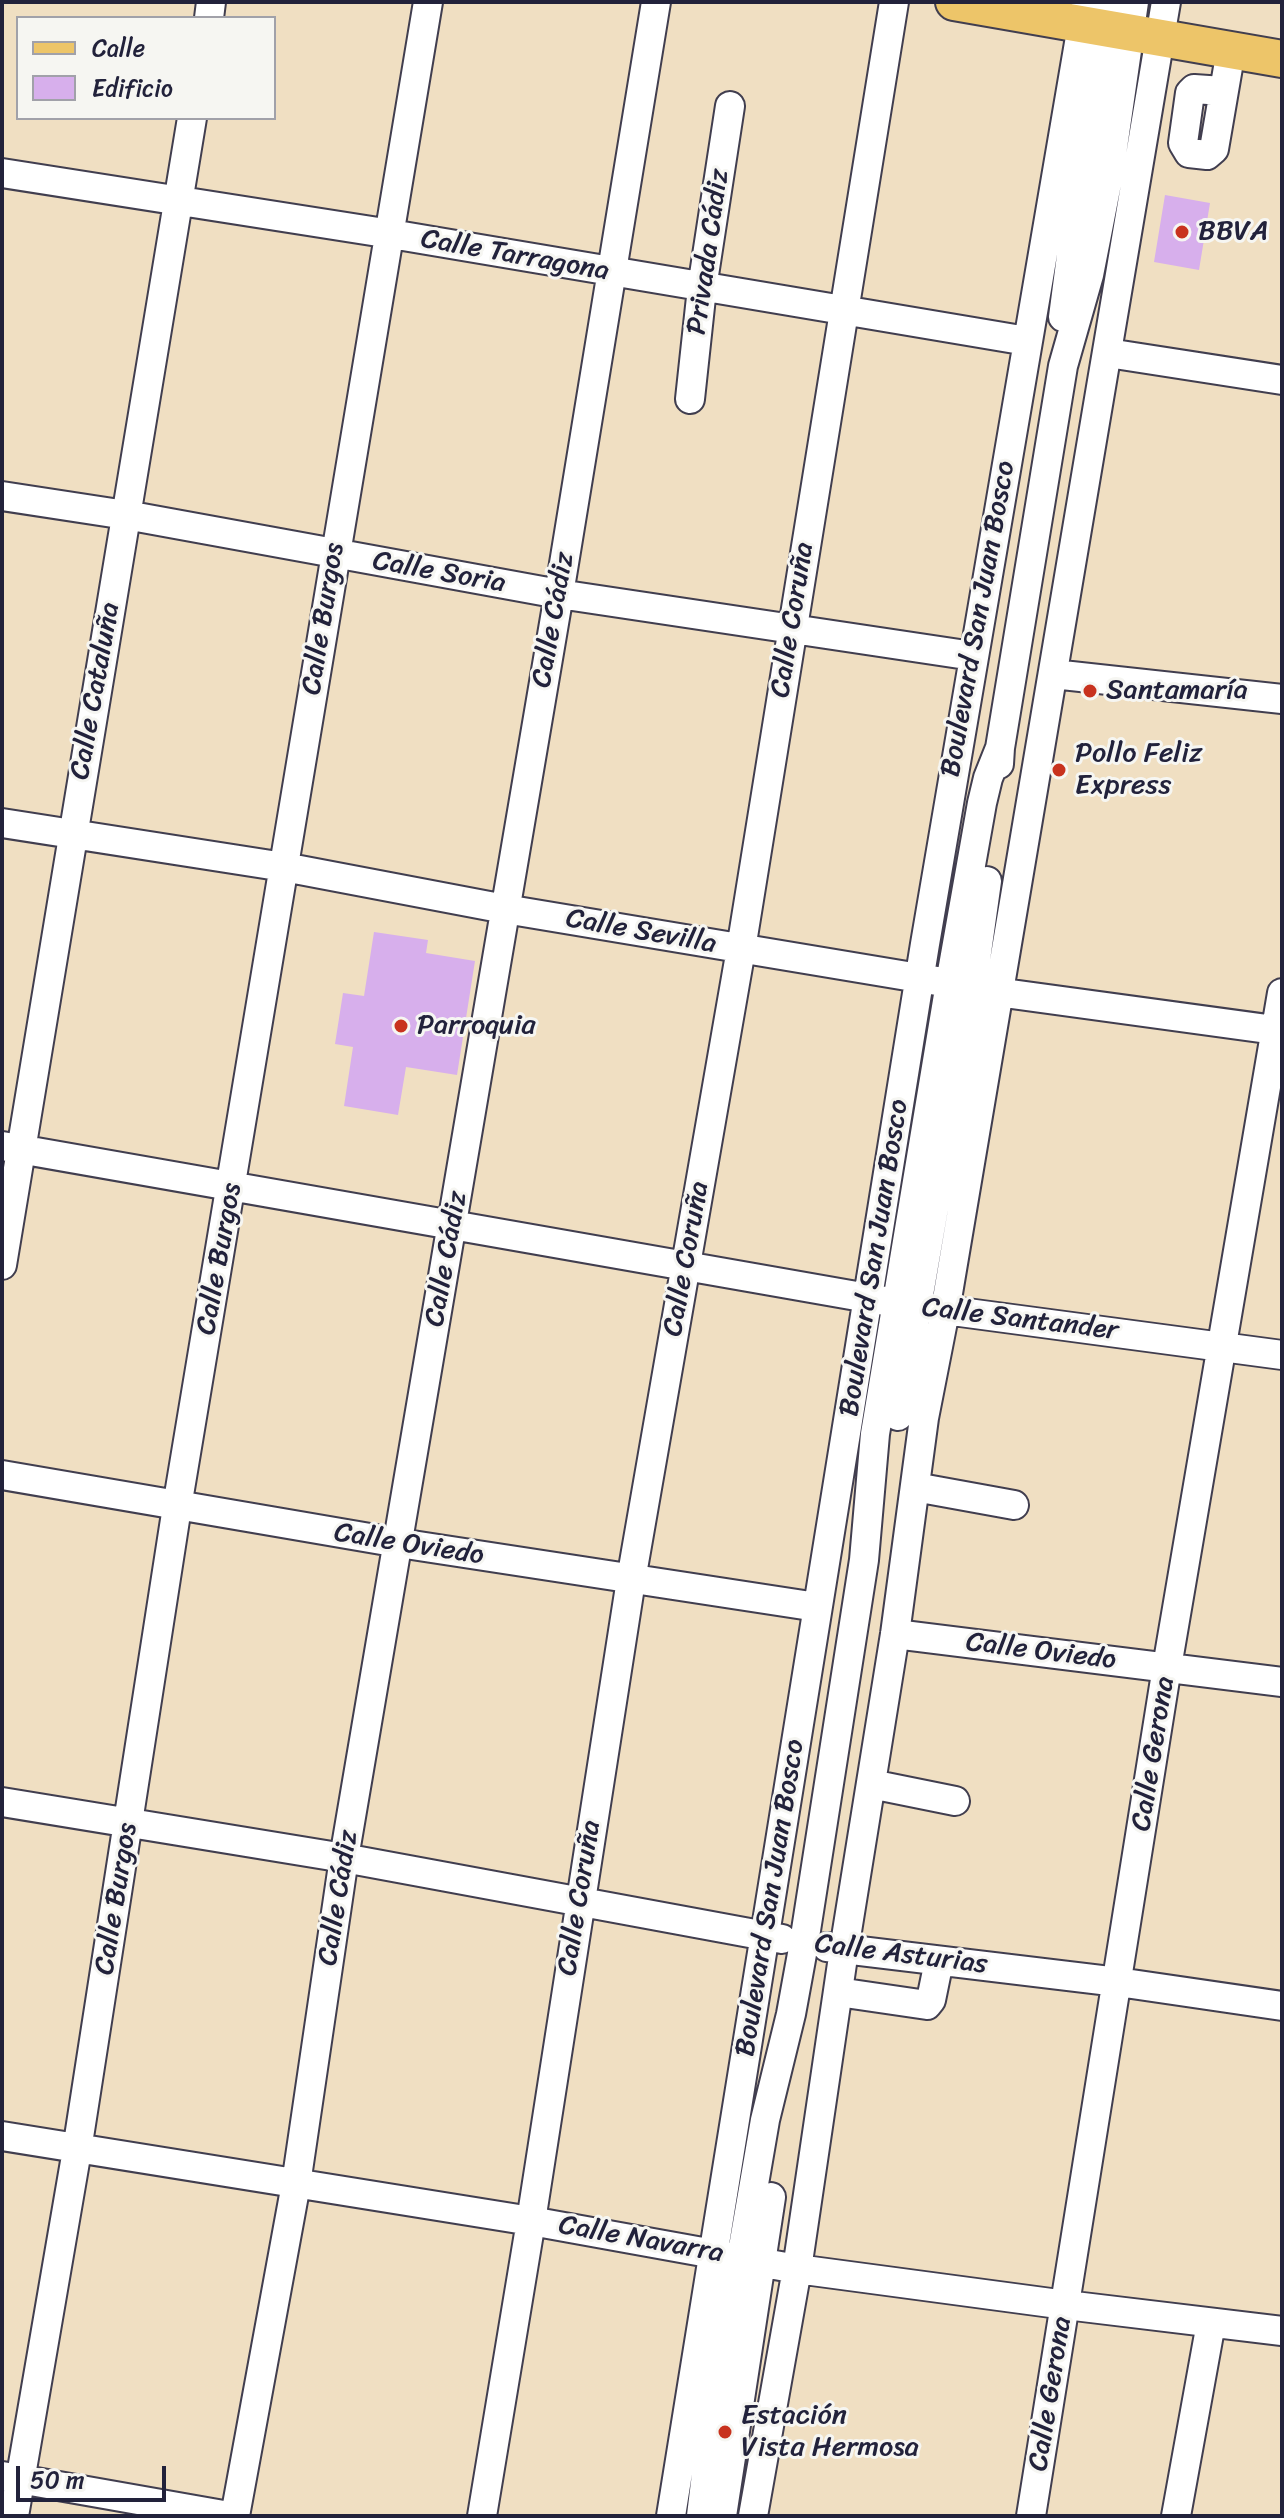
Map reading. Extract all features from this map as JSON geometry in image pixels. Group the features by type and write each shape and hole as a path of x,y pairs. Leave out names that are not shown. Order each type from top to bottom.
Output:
{"main road":[{"path":"954,2 1116,19 1231,50 1282,59"}],"street":[{"name":"Calle Burgos","path":"14,2516 11,2478 77,2150 177,1507 428,2"},
{"name":"Calle Cádiz","path":"235,2516 296,2184 344,1858 559,594 656,2"},
{"name":"Calle Coruña","path":"482,2516 631,1580 741,949 894,2"},
{"name":"Boulevard San Juan Bosco","path":"1116,19 1166,2"},
{"name":"Boulevard San Juan Bosco","path":"671,2516 817,1607 895,1302 919,978 1027,341 1116,19"},
{"name":"Boulevard San Juan Bosco","path":"753,2516 797,2269 895,1634 924,1418 945,1311 973,988 1053,674 1108,353 1116,19"},
{"path":"722,2516 765,2120 791,2014 804,1943 864,1560 885,1491 895,1302 973,988 985,790 1000,748 1063,366 1062,334 1076,211 1116,19"},
{"path":"1223,91 1231,50"},
{"name":"Privada Cádiz","path":"690,399 702,288 730,106"},
{"name":"Calle Cataluña","path":"2,1265 12,1147 72,833 192,120"},
{"name":"Calle Tarragona","path":"2,173 391,234 1027,341"},
{"path":"1108,353 1282,380"},
{"name":"Calle Soria","path":"2,496 126,515 559,594 973,656"},
{"path":"1053,674 1282,699"},
{"name":"Calle Sevilla","path":"2,823 284,867 505,909 973,988 1279,1030"},
{"name":"Calle Gerona","path":"1031,2516 1167,1667 1279,1030 1282,993"},
{"name":"Calle Santander","path":"12,1147 945,1311 1282,1355"},
{"name":"Calle Oviedo","path":"2,1475 399,1543 817,1607"},
{"path":"915,1487 1014,1505"},
{"name":"Calle Oviedo","path":"895,1634 1282,1682"},
{"path":"871,1784 955,1801"},
{"name":"Calle Asturias","path":"2,1802 344,1858 844,1950 1118,1982 1282,2006"},
{"path":"874,1998 880,1954"},
{"path":"838,1992 927,2005 931,2000 939,1961"},
{"name":"Calle Navarra","path":"2,2136 531,2221 797,2269 1282,2331"},
{"path":"701,2516 711,2433 752,2260"},
{"path":"1176,2516 1211,2323"},
{"path":"11,2478 123,2507 229,2516"}],"building":[{"name":"BBVA","path":"1165,195 1210,203 1199,270 1154,262"},
{"name":"Parroquia","path":"374,932 428,940 426,953 475,961 457,1075 406,1067 398,1115 344,1106 353,1047 335,1044 343,993 364,996"}],"place":[{"name":"BBVA","path":"1182,232"},
{"name":"Santamaría","path":"1090,691"},
{"name":"Pollo Feliz Express","path":"1059,770"},
{"name":"Parroquia","path":"401,1026"},
{"name":"Estación Vista Hermosa","path":"725,2432"}]}
